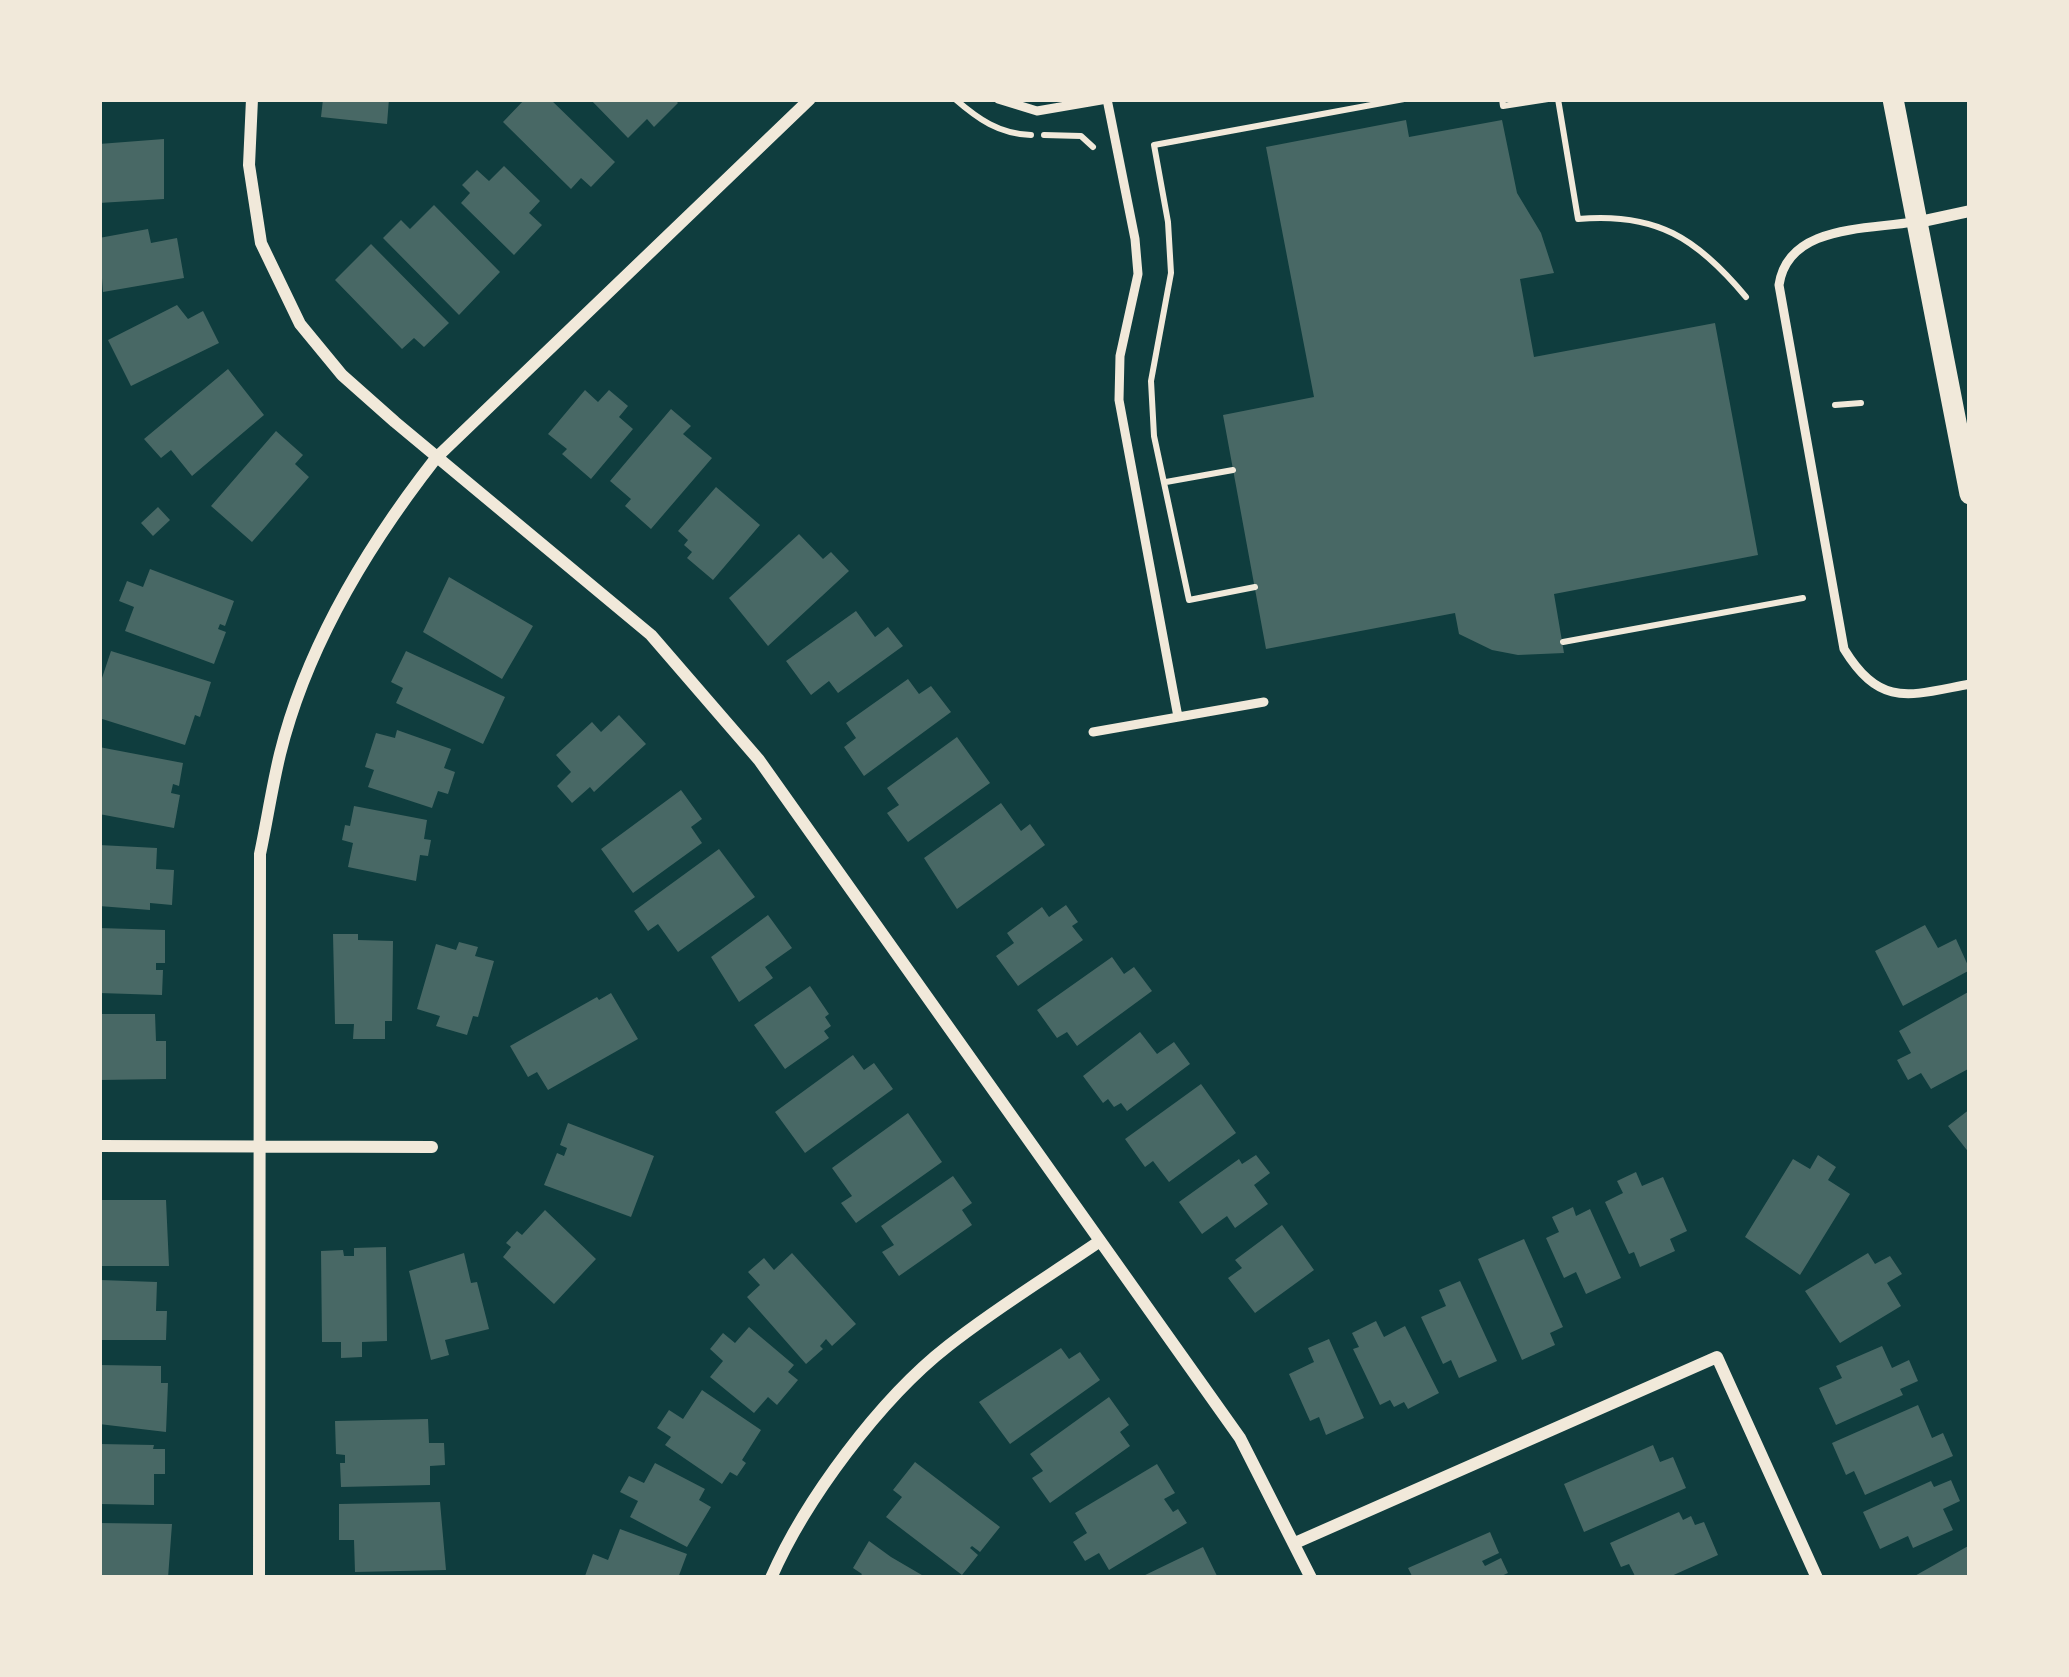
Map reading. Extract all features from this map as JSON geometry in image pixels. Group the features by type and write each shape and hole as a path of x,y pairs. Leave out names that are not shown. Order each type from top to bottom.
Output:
{"street":[{"path":"252,99 249,166 261,243 300,324 342,375 651,635 759,760 1240,1438 1311,1578"},
{"path":"259,1578 260,854 280,750 345,590 436,458 810,99"},
{"path":"1893,99 1970,494"},
{"path":"1919,222 1970,211"},
{"path":"99,1146 433,1148"},
{"path":"771,1578 791,1530 884,1407 946,1347 1100,1241"},
{"path":"1295,1543 1717,1358 1817,1578"}],"lane":[{"path":"998,99 1037,111 1107,99 1136,238 1138,274 1120,356 1119,400 1178,717"},
{"path":"1919,222 1822,237 1798,247 1782,263 1779,285 1844,649 1876,687 1897,697 1970,684"},
{"path":"1093,732 1264,702"}],"path":[{"path":"1255,587 1189,600 1154,436 1151,381 1171,273 1168,222 1154,145 1404,99"},
{"path":"1502,99 1503,106 1548,99"},
{"path":"1558,99 1578,219 1613,216 1651,223 1685,238 1722,268 1746,298"},
{"path":"1835,405 1862,403"},
{"path":"1164,482 1233,470"},
{"path":"1563,642 1803,598"}],"building":[{"path":"323,99 389,99 387,124 321,117"},
{"path":"525,99 550,99 615,162 591,187 581,178 571,189 503,122"},
{"path":"590,99 674,99 678,103 654,127 647,119 628,138"},
{"path":"1406,120 1409,137 1502,120 1517,193 1541,233 1554,273 1520,279 1534,357 1715,323 1758,555 1554,594 1564,653 1518,655 1492,650 1459,634 1455,613 1266,649 1223,415 1314,397 1266,147"},
{"path":"164,139 164,199 99,203 99,144"},
{"path":"504,166 540,201 529,213 542,225 514,255 461,203 470,193 462,185 477,170 489,181"},
{"path":"434,205 500,272 459,315 383,238 401,220 410,229"},
{"path":"148,229 151,243 177,238 184,278 103,292 99,238"},
{"path":"371,244 449,323 424,347 414,338 402,349 335,280"},
{"path":"177,305 188,319 203,311 219,343 131,386 108,340"},
{"path":"228,369 264,415 192,476 171,450 161,458 144,439"},
{"path":"585,390 598,402 609,390 628,406 619,417 633,429 591,479 562,454 567,449 548,434"},
{"path":"671,409 691,426 683,434 712,458 651,529 625,506 631,499 610,481"},
{"path":"276,431 303,455 295,464 309,477 252,542 211,506"},
{"path":"716,487 760,525 713,580 687,558 692,552 684,545 688,540 678,531"},
{"path":"158,507 170,520 153,536 141,523"},
{"path":"799,534 823,559 831,552 849,571 768,646 729,598"},
{"path":"150,569 234,601 225,626 220,624 218,629 226,632 214,664 125,631 134,607 119,601 127,581 143,587"},
{"path":"449,577 533,626 502,679 423,632"},
{"path":"856,611 875,637 888,627 903,646 838,693 829,681 811,695 786,661"},
{"path":"111,651 211,682 185,745 99,718 99,687"},
{"path":"406,651 505,697 483,744 396,703 403,688 391,682"},
{"path":"908,679 919,694 931,686 951,712 864,776 844,747 856,738 846,723"},
{"path":"619,715 646,744 594,792 590,787 572,803 557,786 571,772 556,755 592,722 601,732"},
{"path":"397,730 451,749 444,768 455,772 448,794 438,791 432,808 368,787 374,770 365,767 376,733 395,738"},
{"path":"957,737 990,783 908,842 887,813 899,805 887,788"},
{"path":"99,747 183,763 179,786 173,784 171,793 180,795 174,828 99,814"},
{"path":"681,790 702,819 691,827 702,843 633,893 601,849"},
{"path":"1001,803 1021,831 1030,824 1045,845 957,909 924,858"},
{"path":"354,806 427,820 424,839 431,840 428,856 420,855 416,881 348,867 353,843 342,840"},
{"path":"99,845 157,848 156,869 174,870 172,905 150,903 150,910 99,906"},
{"path":"719,849 755,897 678,952 658,924 648,931 634,911"},
{"path":"1066,905 1078,922 1072,926 1083,940 1018,986 996,956 1014,943 1007,933 1042,907 1049,917"},
{"path":"768,915 792,948 765,967 773,978 739,1002 711,957"},
{"path":"1925,925 1938,948 1956,939 1970,970 1903,1006 1875,951"},
{"path":"99,928 165,930 165,963 156,963 156,970 163,970 162,995 99,993"},
{"path":"333,934 393,941 392,1021 385,1021 385,1039 353,1039 354,1024 335,1024"},
{"path":"459,942 478,947 475,956 494,961 478,1017 473,1016 467,1035 436,1026 440,1016 417,1009 436,944 456,950"},
{"path":"1112,957 1124,974 1134,967 1152,991 1077,1046 1067,1032 1057,1038 1037,1010"},
{"path":"810,986 829,1014 825,1017 831,1026 824,1031 829,1038 785,1069 754,1025"},
{"path":"1970,991 1970,1068 1931,1089 1921,1073 1908,1080 1897,1060 1911,1053 1899,1031"},
{"path":"611,993 638,1039 548,1090 537,1072 528,1077 510,1046"},
{"path":"99,1014 155,1014 156,1041 166,1041 166,1079 99,1080"},
{"path":"1140,1032 1157,1054 1174,1042 1190,1064 1127,1111 1121,1103 1114,1107 1108,1099 1103,1103 1083,1076"},
{"path":"853,1055 864,1070 874,1063 893,1089 805,1153 775,1112"},
{"path":"1201,1084 1236,1133 1169,1182 1153,1161 1145,1167 1125,1139"},
{"path":"1970,1109 1970,1154 1948,1126"},
{"path":"908,1113 942,1162 856,1223 841,1203 852,1196 832,1168"},
{"path":"568,1123 654,1156 631,1217 544,1185 557,1153 564,1156 567,1148 560,1145"},
{"path":"1256,1155 1270,1173 1254,1185 1268,1204 1235,1228 1227,1216 1202,1234 1179,1202 1239,1159 1242,1164"},
{"path":"1818,1155 1836,1167 1828,1180 1850,1194 1800,1275 1745,1237 1793,1159 1810,1169"},
{"path":"1636,1172 1642,1186 1663,1177 1687,1231 1670,1239 1675,1251 1640,1267 1605,1202 1623,1193 1617,1181"},
{"path":"953,1176 972,1203 962,1210 972,1225 899,1276 882,1252 894,1245 881,1226"},
{"path":"99,1200 166,1200 169,1266 99,1266"},
{"path":"1573,1207 1576,1216 1590,1209 1621,1278 1586,1294 1576,1272 1564,1278 1546,1238 1559,1232 1552,1217"},
{"path":"545,1210 596,1259 554,1304 503,1257 511,1247 506,1243 517,1231 522,1235"},
{"path":"1282,1225 1314,1270 1255,1313 1228,1278 1242,1268 1235,1260"},
{"path":"1524,1239 1563,1327 1550,1333 1555,1345 1522,1360 1478,1259"},
{"path":"386,1247 387,1341 362,1342 362,1357 341,1358 341,1342 322,1342 321,1251 343,1250 344,1256 354,1256 354,1248"},
{"path":"464,1253 489,1329 445,1340 449,1355 431,1360 409,1271"},
{"path":"792,1253 856,1324 832,1346 826,1339 820,1346 823,1349 806,1364 747,1297 760,1285 748,1272 764,1258 774,1270"},
{"path":"1868,1253 1875,1264 1890,1256 1902,1274 1887,1283 1901,1306 1840,1343 1805,1291"},
{"path":"100,1280 157,1282 156,1311 167,1311 166,1340 99,1340"},
{"path":"1460,1281 1497,1361 1459,1378 1451,1360 1443,1364 1421,1317 1446,1306 1439,1290"},
{"path":"1376,1321 1384,1337 1405,1326 1439,1393 1408,1409 1404,1402 1394,1407 1390,1400 1380,1405 1353,1349 1359,1347 1352,1333"},
{"path":"749,1327 794,1365 788,1372 798,1380 777,1405 768,1397 754,1413 710,1377 723,1361 710,1349 723,1333 735,1343"},
{"path":"1329,1339 1364,1418 1326,1435 1319,1417 1310,1421 1289,1374 1314,1362 1308,1348"},
{"path":"1882,1346 1892,1368 1909,1360 1918,1381 1900,1389 1903,1395 1836,1425 1819,1388 1842,1378 1836,1366"},
{"path":"1061,1348 1069,1359 1080,1352 1100,1380 1010,1444 979,1402"},
{"path":"99,1365 161,1366 161,1383 168,1383 166,1432 99,1424"},
{"path":"702,1390 761,1430 737,1476 730,1472 722,1484 665,1445 671,1437 657,1428 669,1410 683,1419"},
{"path":"1109,1397 1129,1425 1120,1432 1130,1446 1050,1503 1032,1478 1043,1471 1030,1454"},
{"path":"1918,1405 1932,1438 1943,1433 1953,1456 1865,1495 1854,1471 1846,1475 1832,1443"},
{"path":"428,1419 429,1443 444,1443 445,1465 430,1466 430,1485 341,1487 340,1463 345,1463 345,1455 336,1454 335,1421"},
{"path":"99,1444 165,1449 165,1474 154,1474 154,1505 99,1504"},
{"path":"1653,1445 1660,1462 1673,1457 1686,1488 1584,1532 1564,1484"},
{"path":"915,1462 1000,1527 980,1552 970,1548 978,1555 962,1575 886,1517 902,1497 893,1490"},
{"path":"655,1463 705,1489 699,1500 711,1507 687,1547 630,1517 638,1501 620,1492 629,1476 644,1483"},
{"path":"1157,1464 1175,1493 1164,1499 1187,1523 1109,1570 1099,1553 1085,1561 1073,1542 1087,1533 1075,1513"},
{"path":"1951,1480 1960,1501 1943,1509 1953,1530 1913,1548 1908,1536 1880,1549 1863,1512 1931,1481 1934,1487"},
{"path":"440,1502 446,1570 355,1572 354,1540 339,1540 339,1504"},
{"path":"1679,1512 1683,1520 1691,1516 1695,1525 1704,1522 1718,1555 1667,1578 1636,1578 1629,1564 1621,1567 1610,1543"},
{"path":"99,1523 172,1524 168,1578 99,1578"},
{"path":"620,1529 687,1554 678,1578 585,1576 593,1554 608,1560"},
{"path":"1490,1532 1499,1553 1482,1561 1485,1566 1501,1558 1508,1573 1497,1578 1413,1578 1408,1568"},
{"path":"869,1541 927,1578 859,1578 862,1574 853,1568"},
{"path":"1970,1545 1970,1578 1911,1578"},
{"path":"1203,1547 1218,1578 1139,1578"}]}
